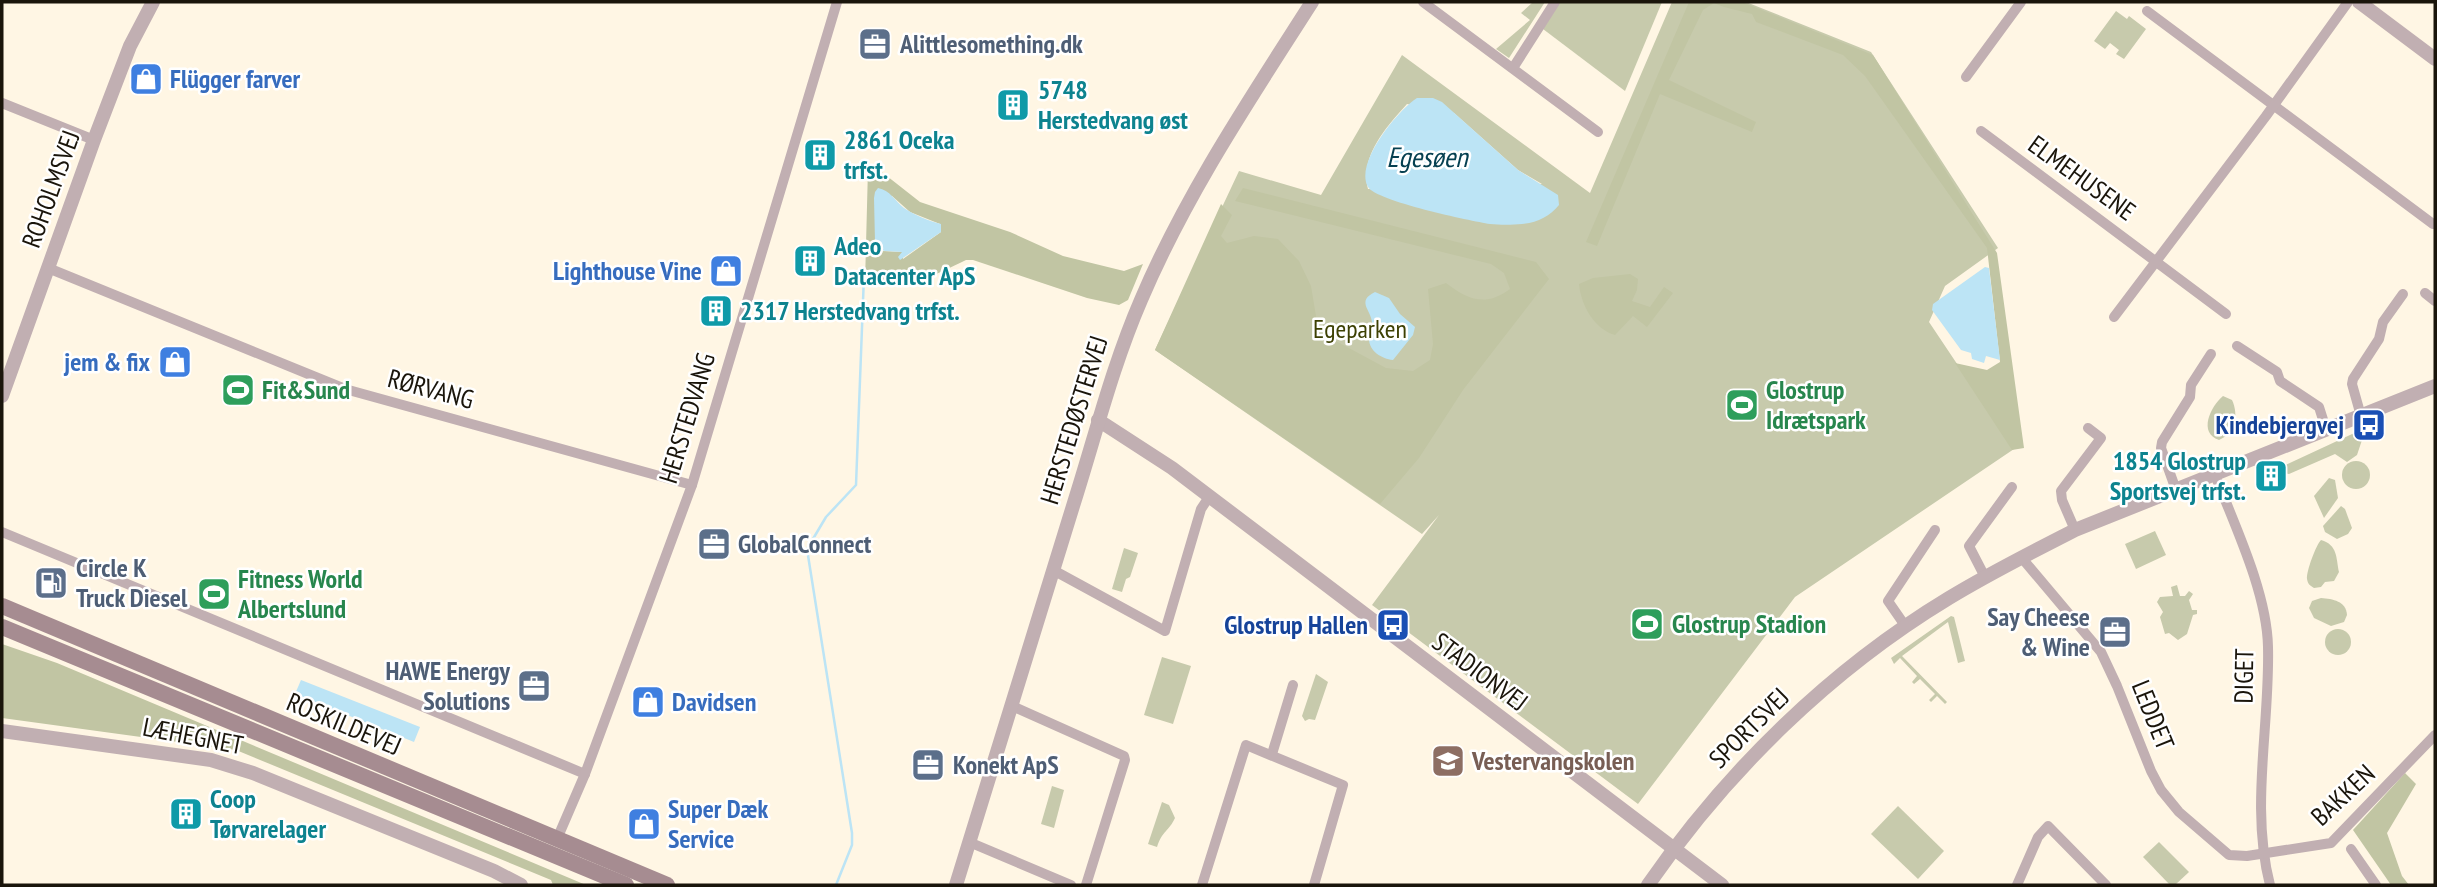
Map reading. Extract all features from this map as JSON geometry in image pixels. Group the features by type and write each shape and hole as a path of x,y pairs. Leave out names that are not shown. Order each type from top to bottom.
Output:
{"main road":[{"name":"ROSKILDEVEJ","path":"2,606 667,885"},
{"path":"2,616 30,628 52,628"},
{"name":"ROSKILDEVEJ","path":"2,627 626,885"}],"street":[{"name":"ROHOLMSVEJ","path":"2,396 130,46 153,2"},
{"name":"HERSTEDVANG","path":"557,839 585,774 692,485 837,2"},
{"name":"HERSTEDØSTERVEJ","path":"956,885 1113,369 1141,299 1183,211 1210,163 1312,2"},
{"path":"1423,2 1598,132"},
{"path":"1513,68 1555,2"},
{"path":"1966,77 2021,2"},
{"path":"2359,2 2435,59"},
{"path":"2114,317 2346,6"},
{"path":"2147,11 2433,224"},
{"path":"2,103 94,140"},
{"name":"ELMEHUSENE","path":"1981,131 2226,314"},
{"name":"RØRVANG","path":"48,268 345,389 692,485"},
{"path":"2361,415 2353,379 2379,339 2383,322 2403,293"},
{"path":"2425,293 2435,301"},
{"path":"2237,346 2277,372 2280,381 2319,407 2326,429"},
{"path":"2176,490 2161,448 2162,442 2190,397 2192,385 2211,354"},
{"name":"SPORTSVEJ","path":"1648,885 1726,785 1789,721 1874,649 1947,599 2075,530 2435,386"},
{"name":"STADIONVEJ","path":"1098,420 1172,468 1722,885"},
{"path":"2075,530 2061,491 2101,438 2088,428"},
{"name":"DIGET","path":"2215,475 2255,582 2267,630 2261,810 2263,854 2270,885"},
{"path":"1985,577 1969,546 2012,487"},
{"path":"1053,570 1165,631 1201,509 1209,497"},
{"path":"1906,627 1888,601 1935,530"},
{"name":"ROSKILDEVEJ","path":"2,532 585,774"},
{"name":"LEDDET","path":"2021,557 2101,652 2151,771 2169,801 2229,855 2263,854"},
{"path":"1272,754 1293,685"},
{"path":"1012,706 1124,756 1125,761 1086,885"},
{"name":"LÆHEGNET","path":"2,731 211,760 253,773 521,885"},
{"name":"BAKKEN","path":"2263,854 2334,841 2435,735"},
{"path":"1202,885 1246,745 1343,785 1314,885"},
{"path":"2017,885 2038,837 2048,826 2106,885"},
{"path":"969,842 1068,885"},
{"path":"2351,849 2376,885"}],"green space":[{"path":"1533,2 1545,2 1509,58 1496,49 1530,20 1521,13"},
{"path":"1560,2 1662,2 1625,91 1543,29"},
{"name":"Glostrup Idrætspark","path":"1672,2 1746,2 1871,52 1998,248 1945,286 1929,322 2014,449 1795,597 1638,804 1372,605 1439,515 1422,534 1155,350 1239,171 1321,195 1402,55 1590,193","holes":["1407,104 1454,113 1518,170 1542,184 1368,189 1367,165 1371,154 1383,132"]},
{"path":"1689,2 1742,2 1873,55 1997,253 2024,448 2012,450 1955,363 1987,370 2000,362 1987,248 1865,76 1843,55 1756,22 1752,14 1714,3 1703,10 1669,80 1756,122 1752,132 1660,94 1597,246 1586,242"},
{"path":"2116,11 2127,19 2129,16 2146,29 2124,59 2116,54 2119,50 2110,43 2105,49 2094,41"},
{"path":"868,168 878,169 920,202 1010,232 1063,256 1124,271 1143,264 1128,300 1119,305 1087,298 973,260 966,260 906,284 865,283","holes":["875,192 892,196 910,212 940,224 941,232 903,259 903,252 882,251 875,242"]},
{"path":"1243,188 1536,262 1549,279 1463,390 1419,458 1380,504 1155,350 1221,204 1232,215 1221,236 1227,243 1254,236 1278,239 1299,261 1311,286 1317,322 1334,340 1386,368 1413,371 1430,360 1433,344 1428,289 1446,283 1470,297 1493,298 1510,289 1504,273 1491,264 1235,201"},
{"path":"1630,274 1638,279 1632,301 1650,307 1664,287 1673,293 1647,327 1633,316 1615,335 1601,327 1590,315 1579,284 1593,278"},
{"path":"2223,396 2232,400 2235,417 2229,433 2219,440 2209,432 2208,420"},
{"path":"2378,422 2385,425 2382,432 2362,440 2357,455 2347,462 2335,454 2289,474 2284,473 2281,467"},
{"path":"2356,461 2366,465 2370,475 2366,485 2356,489 2346,485 2342,475 2346,465"},
{"path":"2329,478 2335,480 2338,498 2324,518 2314,496"},
{"path":"2341,506 2345,509 2352,528 2348,534 2337,539 2325,532 2323,526"},
{"path":"2155,531 2166,555 2136,569 2125,544"},
{"path":"2321,540 2331,545 2339,572 2334,581 2314,588 2308,583 2307,576"},
{"path":"1124,548 1138,553 1122,592 1112,589"},
{"path":"2177,585 2180,596 2185,596 2189,591 2193,594 2189,600 2192,610 2197,610 2187,634 2178,640 2169,633 2165,634 2160,617 2163,612 2157,602 2160,597 2173,596 2171,587"},
{"path":"2321,598 2334,600 2344,607 2347,615 2344,622 2331,626 2314,618 2309,608 2312,601"},
{"path":"1951,616 1954,617 1965,661 1958,663 1948,622 1902,656 1947,702 1945,704 1937,696 1931,702 1929,700 1935,694 1920,679 1914,684 1912,682 1917,676 1900,658 1894,664 1891,658"},
{"path":"2338,629 2347,633 2351,642 2347,651 2338,655 2329,651 2325,642 2329,633"},
{"path":"2,644 57,663 586,885 553,885 551,880 236,750 2,718"},
{"path":"1162,657 1191,666 1173,724 1144,715"},
{"path":"1316,674 1328,682 1315,720 1305,721 1302,716"},
{"path":"2405,773 2416,784 2387,833 2402,876 2409,885 2391,885 2353,830"},
{"path":"1052,786 1064,790 1054,828 1041,824"},
{"path":"1162,802 1169,805 1175,818 1157,847 1148,844"},
{"path":"1898,806 1944,851 1918,879 1871,834"},
{"path":"2159,842 2189,872 2175,885 2170,885 2143,857"}],"water":[{"name":"Egesøen","path":"1417,98 1433,98 1442,102 1518,170 1558,195 1559,205 1547,216 1533,222 1494,224 1425,210 1388,198 1368,187 1365,177 1372,151 1389,125"},
{"path":"878,188 889,193 908,211 941,224 941,232 900,260 898,257 902,252 878,249 875,242 874,198"},
{"path":"1985,267 1989,268 2000,360 1986,356 1984,363 1972,359 1971,353 1961,350 1932,310 1933,304"},
{"path":"1375,292 1389,298 1400,314 1415,327 1413,335 1393,360 1377,354 1371,347 1369,337 1372,322 1365,302 1369,295"},
{"path":"301,680 420,727 414,742 295,694"}],"waterway":[{"path":"836,885 852,845 852,833 807,549 826,517 856,485 864,275"}],"place":[{"name":"Alittlesomething.dk","path":"875,44"},
{"name":"Flügger farver","path":"146,79"},
{"name":"5748 Herstedvang øst","path":"1013,105"},
{"name":"2861 Oceka trfst.","path":"820,155"},
{"name":"Adeo Datacenter ApS","path":"810,261"},
{"name":"Lighthouse Vine","path":"726,271"},
{"name":"2317 Herstedvang trfst.","path":"716,311"},
{"name":"jem & fix","path":"175,362"},
{"name":"Fit&Sund","path":"238,390"},
{"name":"Glostrup Idrætspark","path":"1742,405"},
{"name":"Kindebjergvej","path":"2369,425"},
{"name":"1854 Glostrup Sportsvej trfst.","path":"2271,476"},
{"name":"GlobalConnect","path":"714,544"},
{"name":"Circle K Truck Diesel","path":"51,583"},
{"name":"Fitness World Albertslund","path":"214,594"},
{"name":"Glostrup Stadion","path":"1647,624"},
{"name":"Glostrup Hallen","path":"1393,625"},
{"name":"Say Cheese & Wine","path":"2115,632"},
{"name":"HAWE Energy Solutions","path":"534,686"},
{"name":"Davidsen","path":"648,702"},
{"name":"Vestervangskolen","path":"1448,761"},
{"name":"Konekt ApS","path":"928,765"},
{"name":"Coop Tørvarelager","path":"186,814"},
{"name":"Super Dæk Service","path":"644,824"}],"park label":[{"name":"Egeparken","path":"1360,329"}]}
